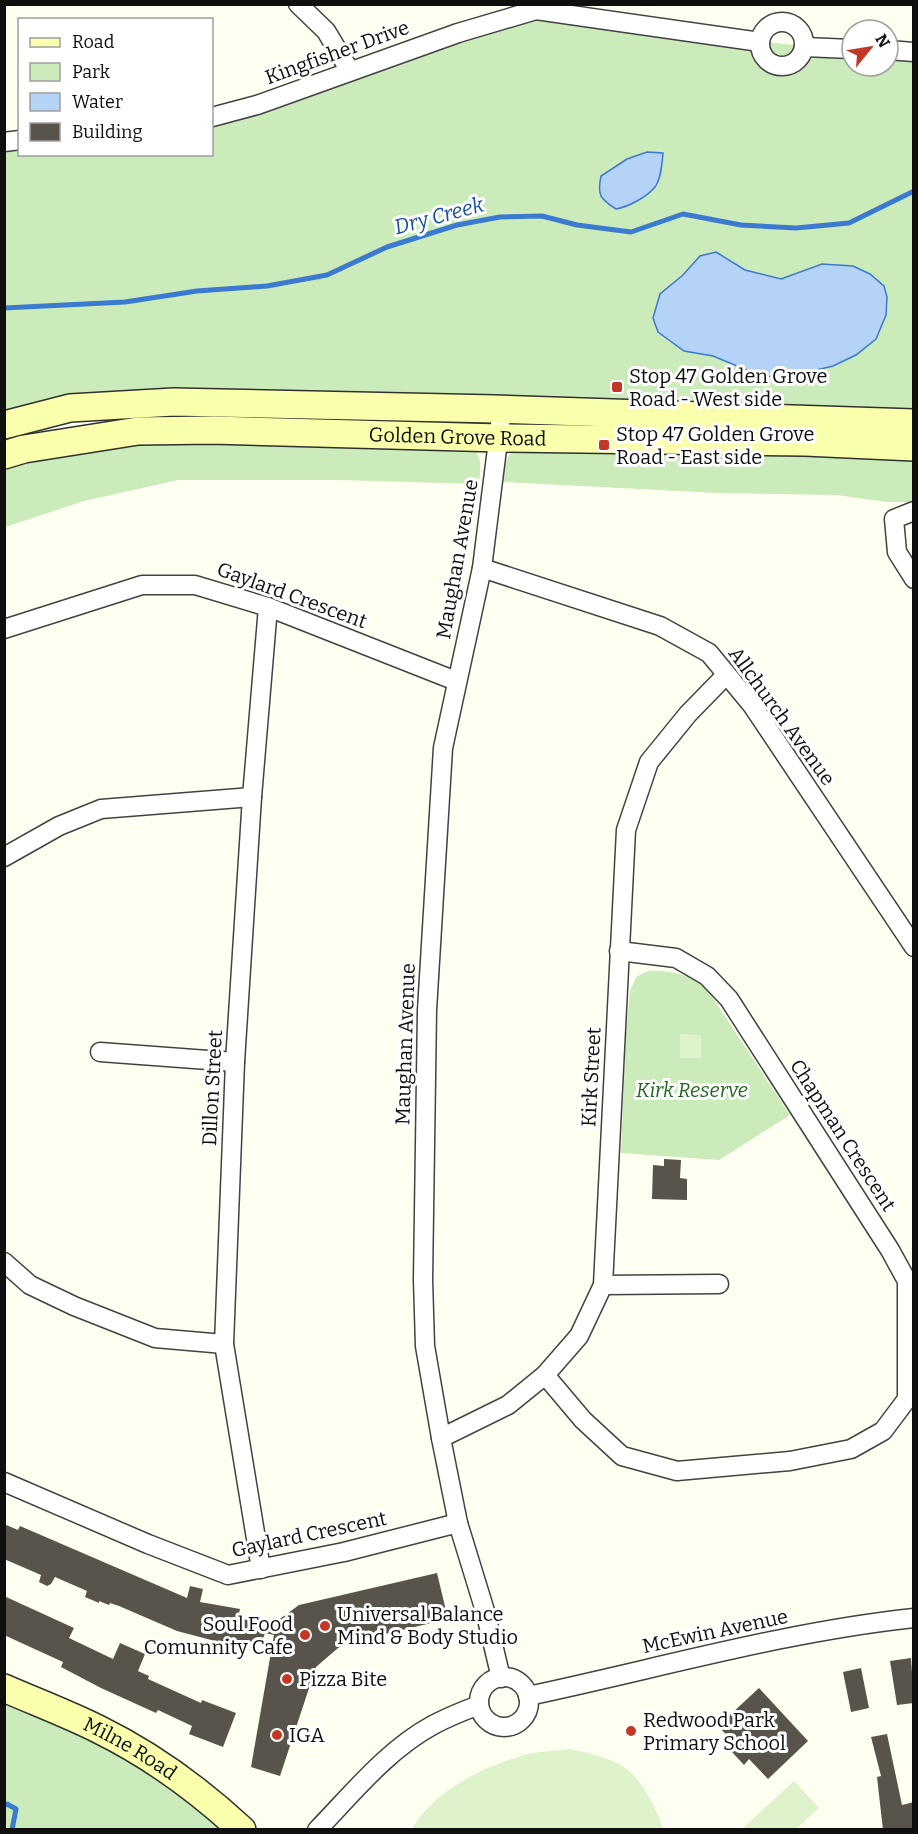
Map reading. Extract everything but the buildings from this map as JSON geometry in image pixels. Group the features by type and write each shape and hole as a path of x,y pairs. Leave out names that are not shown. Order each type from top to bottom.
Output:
{"main road":[{"name":"Golden Grove Road","path":"4,425 70,408 174,402 502,409 914,423"},
{"name":"Golden Grove Road","path":"4,455 24,448 138,431 213,430 500,438 805,442 914,447"},
{"name":"Milne Road","path":"4,1688 98,1729 143,1754 217,1806 242,1830"}],"street":[{"path":"298,4 326,31 350,71"},
{"name":"Kingfisher Drive","path":"213,117 256,105 535,7 760,42"},
{"path":"784,13 797,27 804,40 804,47 797,60 784,66 769,62 763,57 760,42 761,35 770,24 784,13"},
{"path":"804,47 840,48"},
{"name":"Maughan Avenue","path":"501,1678 485,1611 459,1523 441,1438 425,1346 423,1280 427,1010 443,748 482,568 502,409"},
{"path":"914,511 894,519 897,552 914,579"},
{"name":"Allchurch Avenue","path":"482,568 660,626 709,653 752,705 913,945"},
{"name":"Gaylard Crescent","path":"4,629 141,585 195,585 268,607 456,681"},
{"name":"Dillon Street","path":"261,1569 224,1344 235,1062 252,797 268,607"},
{"name":"Kirk Street","path":"441,1438 508,1404 545,1375 579,1336 603,1285 626,830 649,762 688,714 726,675"},
{"path":"4,857 59,826 101,809 252,797"},
{"name":"Chapman Crescent","path":"545,1375 583,1420 622,1456 677,1471 790,1461 851,1449 883,1431 907,1399 907,1281 884,1240 729,999 707,976 676,958 619,951"},
{"path":"100,1052 235,1062"},
{"path":"4,1262 30,1285 74,1306 155,1338 224,1344"},
{"path":"603,1285 719,1284"},
{"name":"Gaylard Crescent","path":"4,1482 148,1544 228,1575 344,1552 459,1523"},
{"name":"McEwin Avenue","path":"528,1696 785,1638 870,1623 914,1618"},
{"path":"501,1678 521,1683 528,1696 527,1712 523,1719 509,1727 493,1725 487,1721 479,1705 486,1684 501,1678"},
{"path":"317,1830 378,1768 418,1734 453,1715 479,1705"}],"green space":[{"path":"536,10 733,38 840,48 840,78 900,78 900,51 913,52 913,423 174,402 5,425 4,142 18,140 18,156 213,156 213,116"},
{"path":"137,438 474,449 480,461 479,484 339,480 178,480 84,501 5,527 4,463"},
{"path":"515,449 913,455 913,502 887,502 836,495 717,493 503,482 504,468 511,452"},
{"name":"Kirk Reserve","path":"648,971 679,974 707,989 790,1115 719,1160 621,1153 630,991 636,977"},
{"path":"680,1034 701,1035 701,1058 680,1058"},
{"path":"4,1688 98,1729 242,1829 5,1829"},
{"path":"570,1749 598,1756 631,1772 648,1795 663,1829 412,1829 434,1802 478,1772 528,1754"},
{"path":"794,1781 819,1808 796,1829 742,1829"}],"water":[{"path":"647,152 663,153 657,184 642,198 616,209 601,196 599,188 601,176 627,159"},
{"path":"716,252 745,270 781,279 822,264 853,266 870,274 884,286 887,297 886,315 876,339 856,355 833,366 787,377 761,376 713,356 684,351 658,332 653,318 660,294 683,275 700,256"}],"waterway":[{"name":"Dry Creek","path":"4,308 125,302 197,291 267,286 327,275 387,247 457,225 500,217 542,216 577,225 631,232 683,214 741,225 796,228 849,223 914,191"},
{"name":"Dry Creek","path":"4,1806 7,1804 16,1809 12,1830"}],"place":[{"name":"Stop 47 Golden Grove Road - West side","path":"617,387"},
{"name":"Stop 47 Golden Grove Road - East side","path":"604,445"},
{"name":"Universal Balance Mind & Body Studio","path":"325,1626"},
{"name":"Soul Food Comunnity Cafe","path":"305,1635"},
{"name":"Pizza Bite","path":"287,1679"},
{"name":"Redwood Park Primary School","path":"631,1731"},
{"name":"IGA","path":"277,1735"}]}
